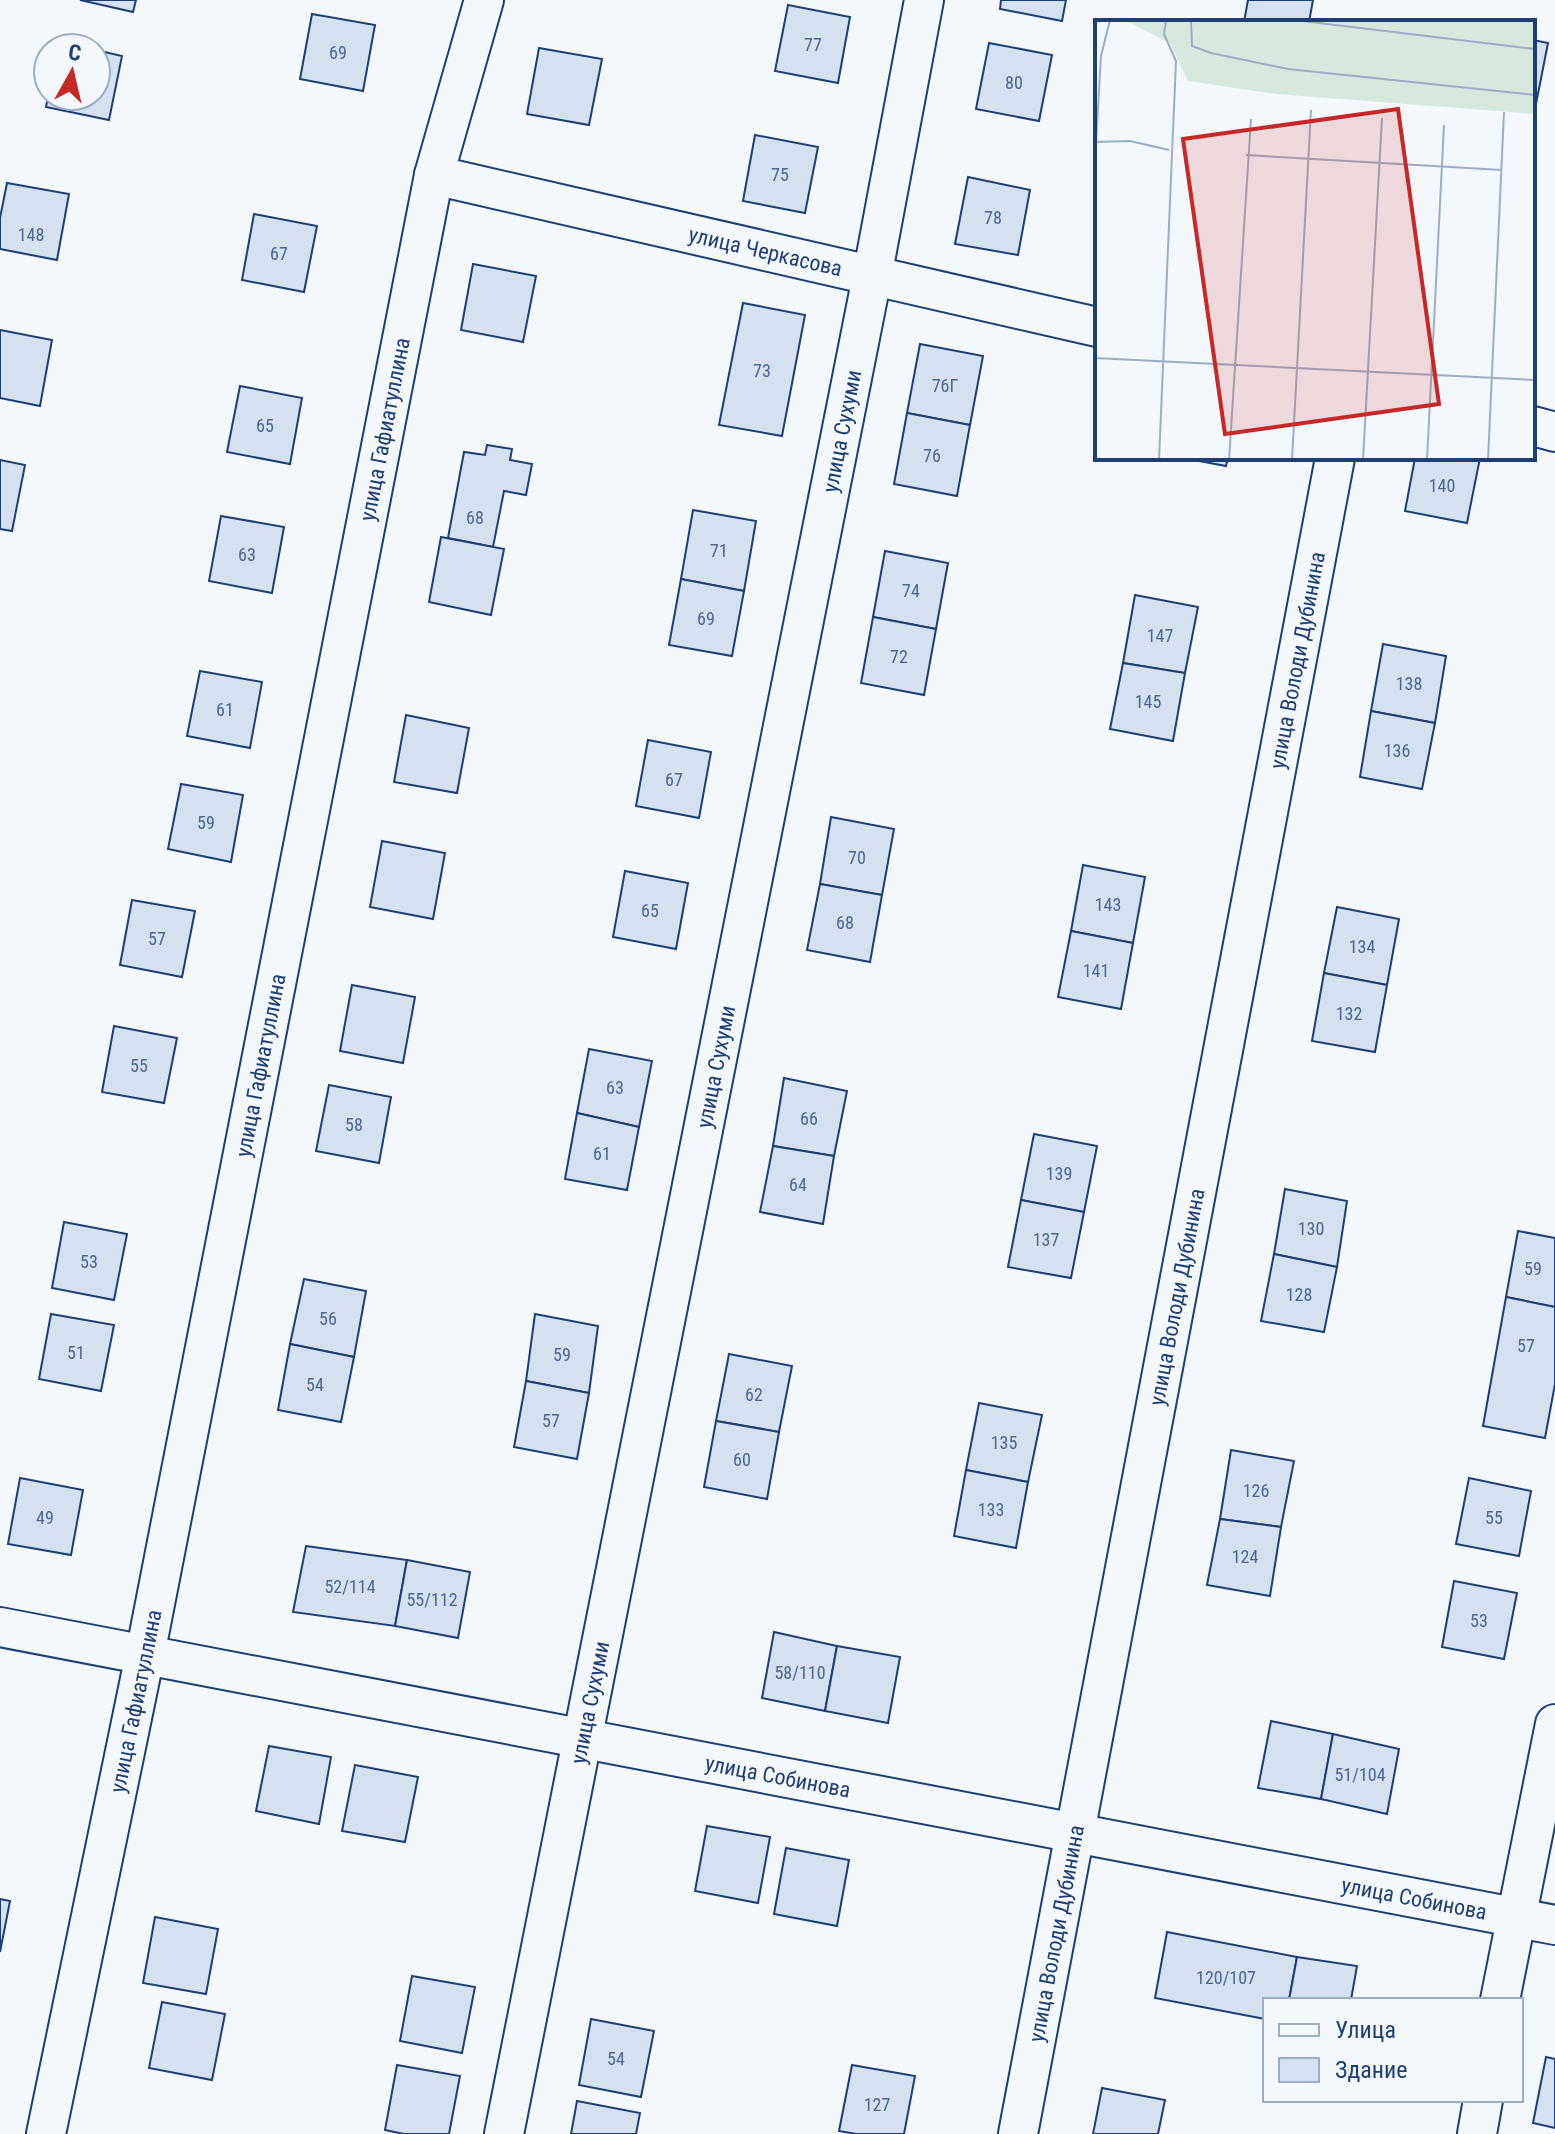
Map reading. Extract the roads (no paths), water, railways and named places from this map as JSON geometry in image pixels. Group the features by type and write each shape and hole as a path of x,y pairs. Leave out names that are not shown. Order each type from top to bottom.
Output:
{"street":[{"name":"улица Гафиатуллина","path":"46,2134 145,1655 434,175 484,0"},
{"name":"улица Сухуми","path":"504,2134 872,277 924,0"},
{"name":"улица Черкасова","path":"434,175 1095,327"},
{"path":"1535,427 1555,432"},
{"name":"улица Володи Дубинина","path":"1018,2134 1335,460"},
{"name":"улица Собинова","path":"0,1627 1555,1925"},
{"path":"1500,1998 1555,1724"},
{"path":"1477,2134 1483,2102"}]}
